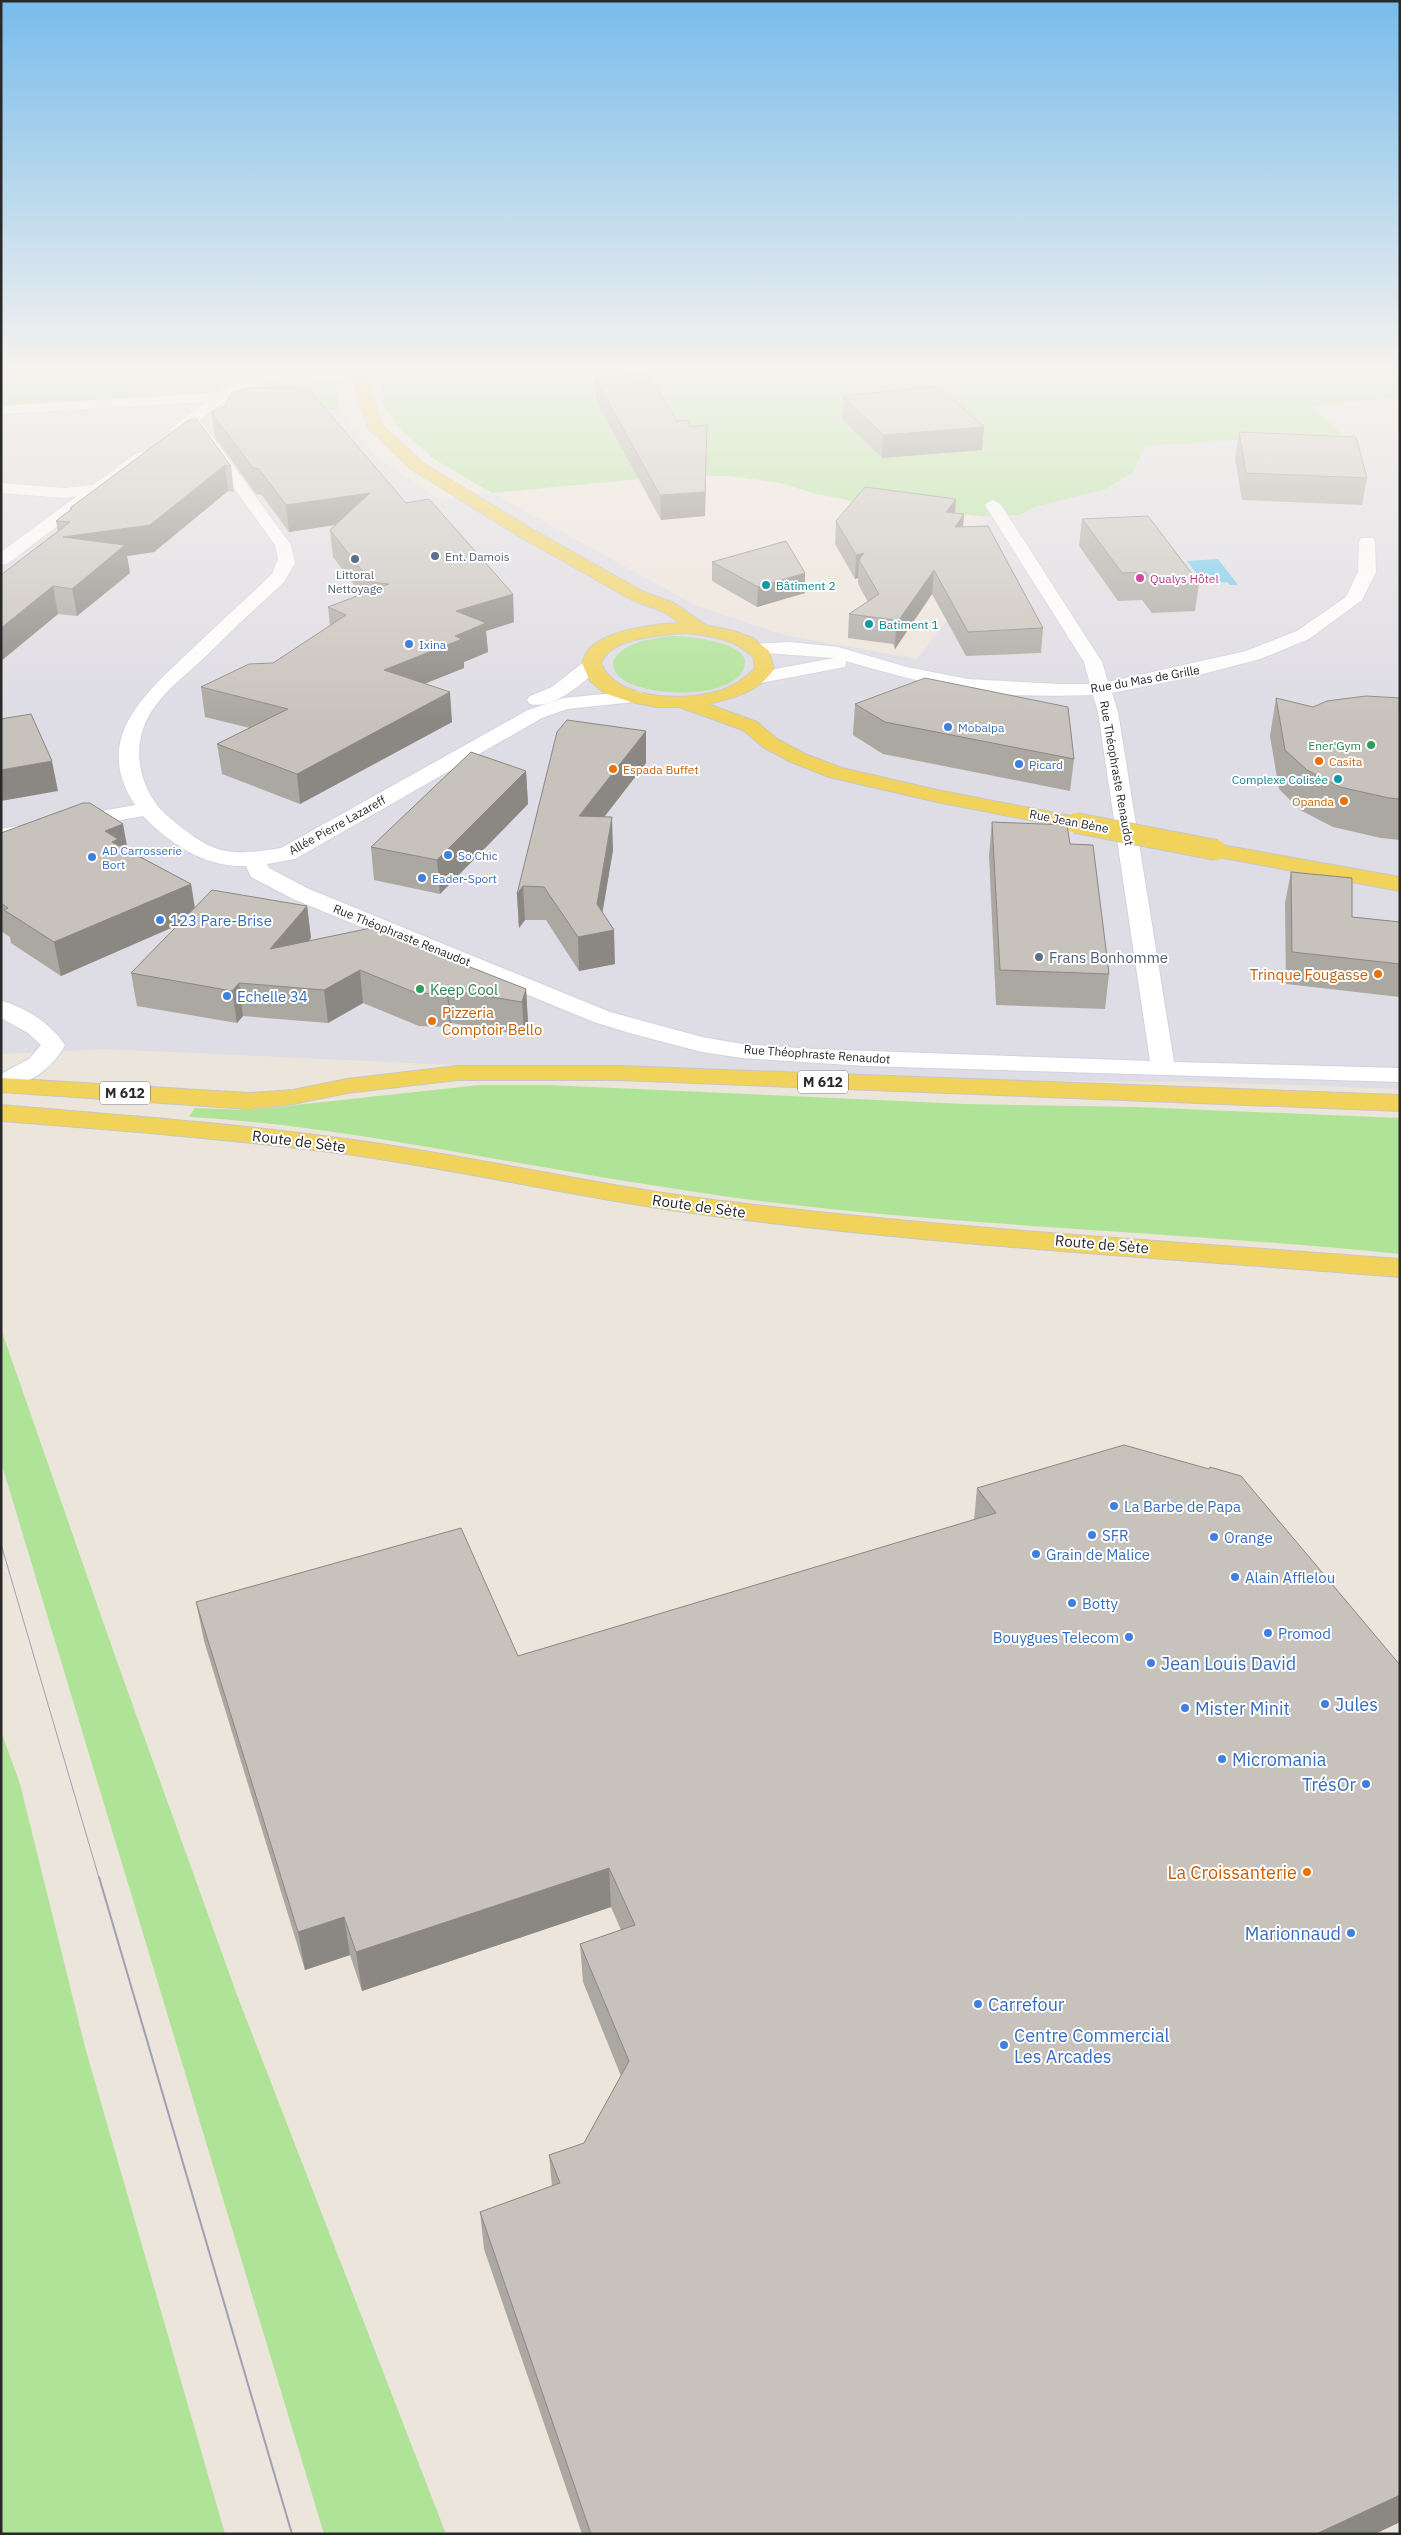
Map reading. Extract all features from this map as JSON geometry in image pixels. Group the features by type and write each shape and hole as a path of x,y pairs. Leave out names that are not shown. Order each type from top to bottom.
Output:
{"main road":[{"path":"451,486 526,533 638,596 668,607 701,629"},
{"path":"633,634 638,596"},
{"path":"750,726 748,706 755,682 765,670 766,662 756,648 734,636 701,629 673,628 633,634 603,647 595,656 592,665 598,678 613,689 636,697 683,702 719,697 755,682"},
{"name":"Rue Jean Bène","path":"683,702 750,726 770,743 798,758 836,773 937,796 1400,884"},
{"name":"M 612","path":"1,1084 249,1100 293,1097 348,1086 457,1073 619,1073 1400,1103"},
{"name":"Route de Sète","path":"1,1114 208,1130 349,1147 605,1192 727,1210 872,1226 1400,1268"}],"street":[{"path":"1,560 99,486"},
{"path":"240,486 283,546 288,557 287,567 278,578 162,687 140,715 130,736 128,761 134,785 147,809 172,831 222,859 255,859"},
{"path":"1,488 65,493 95,489"},
{"name":"Rue Théophraste Renaudot","path":"993,505 1093,662 1103,689 1163,1070"},
{"name":"Rue du Mas de Grille","path":"756,648 790,648 828,652 933,679 968,685 1014,689 1103,689 1191,671 1254,655 1303,635 1353,600 1367,572 1367,542"},
{"name":"Rue du Mas de Grille","path":"755,682 802,668 862,660"},
{"name":"Allée Pierre Lazareff","path":"489,733 516,709 559,691 592,665"},
{"name":"Allée Pierre Lazareff","path":"255,859 287,854 489,733 550,708 587,701 636,697"},
{"path":"1,835 147,809"},
{"name":"Rue Théophraste Renaudot","path":"255,859 259,872 301,894 602,1017 646,1031 698,1043 761,1053 1163,1070 1400,1075"},
{"path":"1,1008 38,1028 47,1035 53,1045 48,1056 37,1066 21,1076 1,1084"}],"shaded area":[{"path":"1,486 420,486 440,500 492,493 695,605 784,635 917,659 975,584 1019,585 981,516 1020,515 1031,508 1110,486 1400,486 1400,1089 1204,1082 766,1079 105,1049 1,1054"}],"green space":[{"path":"481,486 563,486 492,493"},
{"path":"791,486 1110,486 1031,508 1020,515 981,516 883,507 817,494"},
{"path":"671,636 705,639 732,647 741,654 745,662 742,672 734,680 722,686 692,692 648,689 628,682 617,674 613,661 624,649 639,642"},
{"path":"480,1085 548,1085 965,1104 1137,1107 1400,1118 1400,1254 1319,1246 914,1217 752,1200 679,1190 394,1141 258,1122 189,1117 195,1108 249,1110"},
{"path":"1,1329 115,1656 237,1995 446,2534 324,2534 1,1462"},
{"path":"1,1731 20,1784 85,2047 225,2534 1,2534"}],"water":[{"path":"1218,559 1238,585 1230,585 1227,582 1204,583 1187,561"}],"building":[{"path":"99,486 198,486 150,525 63,537 125,545 72,589 53,586 1,628 1,575 70,522 56,521 72,509 70,508"},
{"path":"272,486 392,486 406,503 429,499 513,594 456,611 486,623 455,636 462,639 384,670 450,692 297,774 217,744 288,709 201,687 249,664 273,663 346,615 328,607 389,584 371,582 330,530 370,493 286,505"},
{"path":"655,486 705,486 705,492 660,495"},
{"path":"865,487 956,499 946,512 964,514 955,527 988,526 1043,628 968,632 934,570 896,624 894,620 849,614 879,594 859,560 864,553 856,555 836,521"},
{"path":"1148,516 1199,583 1155,585 1146,572 1122,573 1082,519"},
{"path":"786,541 805,573 758,587 712,562"},
{"path":"925,678 1068,707 1074,759 885,722 855,704"},
{"path":"1366,696 1400,698 1400,799 1340,787 1307,770 1285,750 1276,698 1313,707 1327,701"},
{"path":"31,714 52,761 1,770 1,719"},
{"path":"567,720 646,731 579,816 612,817 597,904 614,930 578,937 544,887 523,886 517,894 557,732"},
{"path":"471,752 526,771 437,860 371,847"},
{"path":"83,803 90,803 123,824 105,831 118,839 112,842 191,884 54,942 4,910 8,908 1,903 1,833"},
{"path":"992,822 1067,825 1070,844 1093,845 1109,974 1000,970"},
{"path":"1291,872 1352,878 1352,917 1400,922 1400,964 1292,952"},
{"path":"212,890 307,906 270,949 371,928 526,989 522,1002 448,990 447,994 416,993 360,970 324,990 239,983 232,991 131,973"},
{"name":"Centre Commercial Les Arcades","path":"1124,1445 1241,1476 1400,1665 1400,2495 1316,2534 591,2534 480,2212 560,2183 549,2155 584,2143 629,2061 580,1944 635,1925 609,1868 356,1952 344,1917 298,1932 196,1602 461,1528 518,1656 996,1513 977,1488"}],"tram line":[{"path":"1,1544 99,1878"},
{"path":"99,1877 292,2534"}],"place":[{"name":"Ent. Damois","path":"435,556"},
{"name":"Littoral Nettoyage","path":"355,559"},
{"name":"Qualys Hôtel","path":"1140,578"},
{"name":"Bâtiment 2","path":"766,585"},
{"name":"Batiment 1","path":"869,624"},
{"name":"Ixina","path":"409,644"},
{"name":"Mobalpa","path":"948,727"},
{"name":"Ener'Gym","path":"1371,745"},
{"name":"Casita","path":"1319,761"},
{"name":"Picard","path":"1019,764"},
{"name":"Espada Buffet","path":"613,769"},
{"name":"Complexe Colisée","path":"1338,779"},
{"name":"Opanda","path":"1344,801"},
{"name":"So Chic","path":"448,855"},
{"name":"AD Carrosserie Bort","path":"92,857"},
{"name":"Eader-Sport","path":"422,878"},
{"name":"123 Pare-Brise","path":"160,920"},
{"name":"Frans Bonhomme","path":"1039,957"},
{"name":"Trinque Fougasse","path":"1378,974"},
{"name":"Keep Cool","path":"420,989"},
{"name":"Echelle 34","path":"227,996"},
{"name":"Pizzeria Comptoir Bello","path":"432,1021"},
{"name":"La Barbe de Papa","path":"1114,1506"},
{"name":"SFR","path":"1092,1535"},
{"name":"Orange","path":"1214,1537"},
{"name":"Grain de Malice","path":"1036,1554"},
{"name":"Alain Afflelou","path":"1235,1577"},
{"name":"Botty","path":"1072,1603"},
{"name":"Promod","path":"1268,1633"},
{"name":"Bouygues Telecom","path":"1129,1637"},
{"name":"Jean Louis David","path":"1151,1663"},
{"name":"Jules","path":"1325,1704"},
{"name":"Mister Minit","path":"1185,1708"},
{"name":"Micromania","path":"1222,1759"},
{"name":"TrésOr","path":"1366,1784"},
{"name":"La Croissanterie","path":"1307,1872"},
{"name":"Marionnaud","path":"1351,1933"},
{"name":"Carrefour","path":"978,2004"},
{"name":"Centre Commercial Les Arcades","path":"1004,2045"}]}
